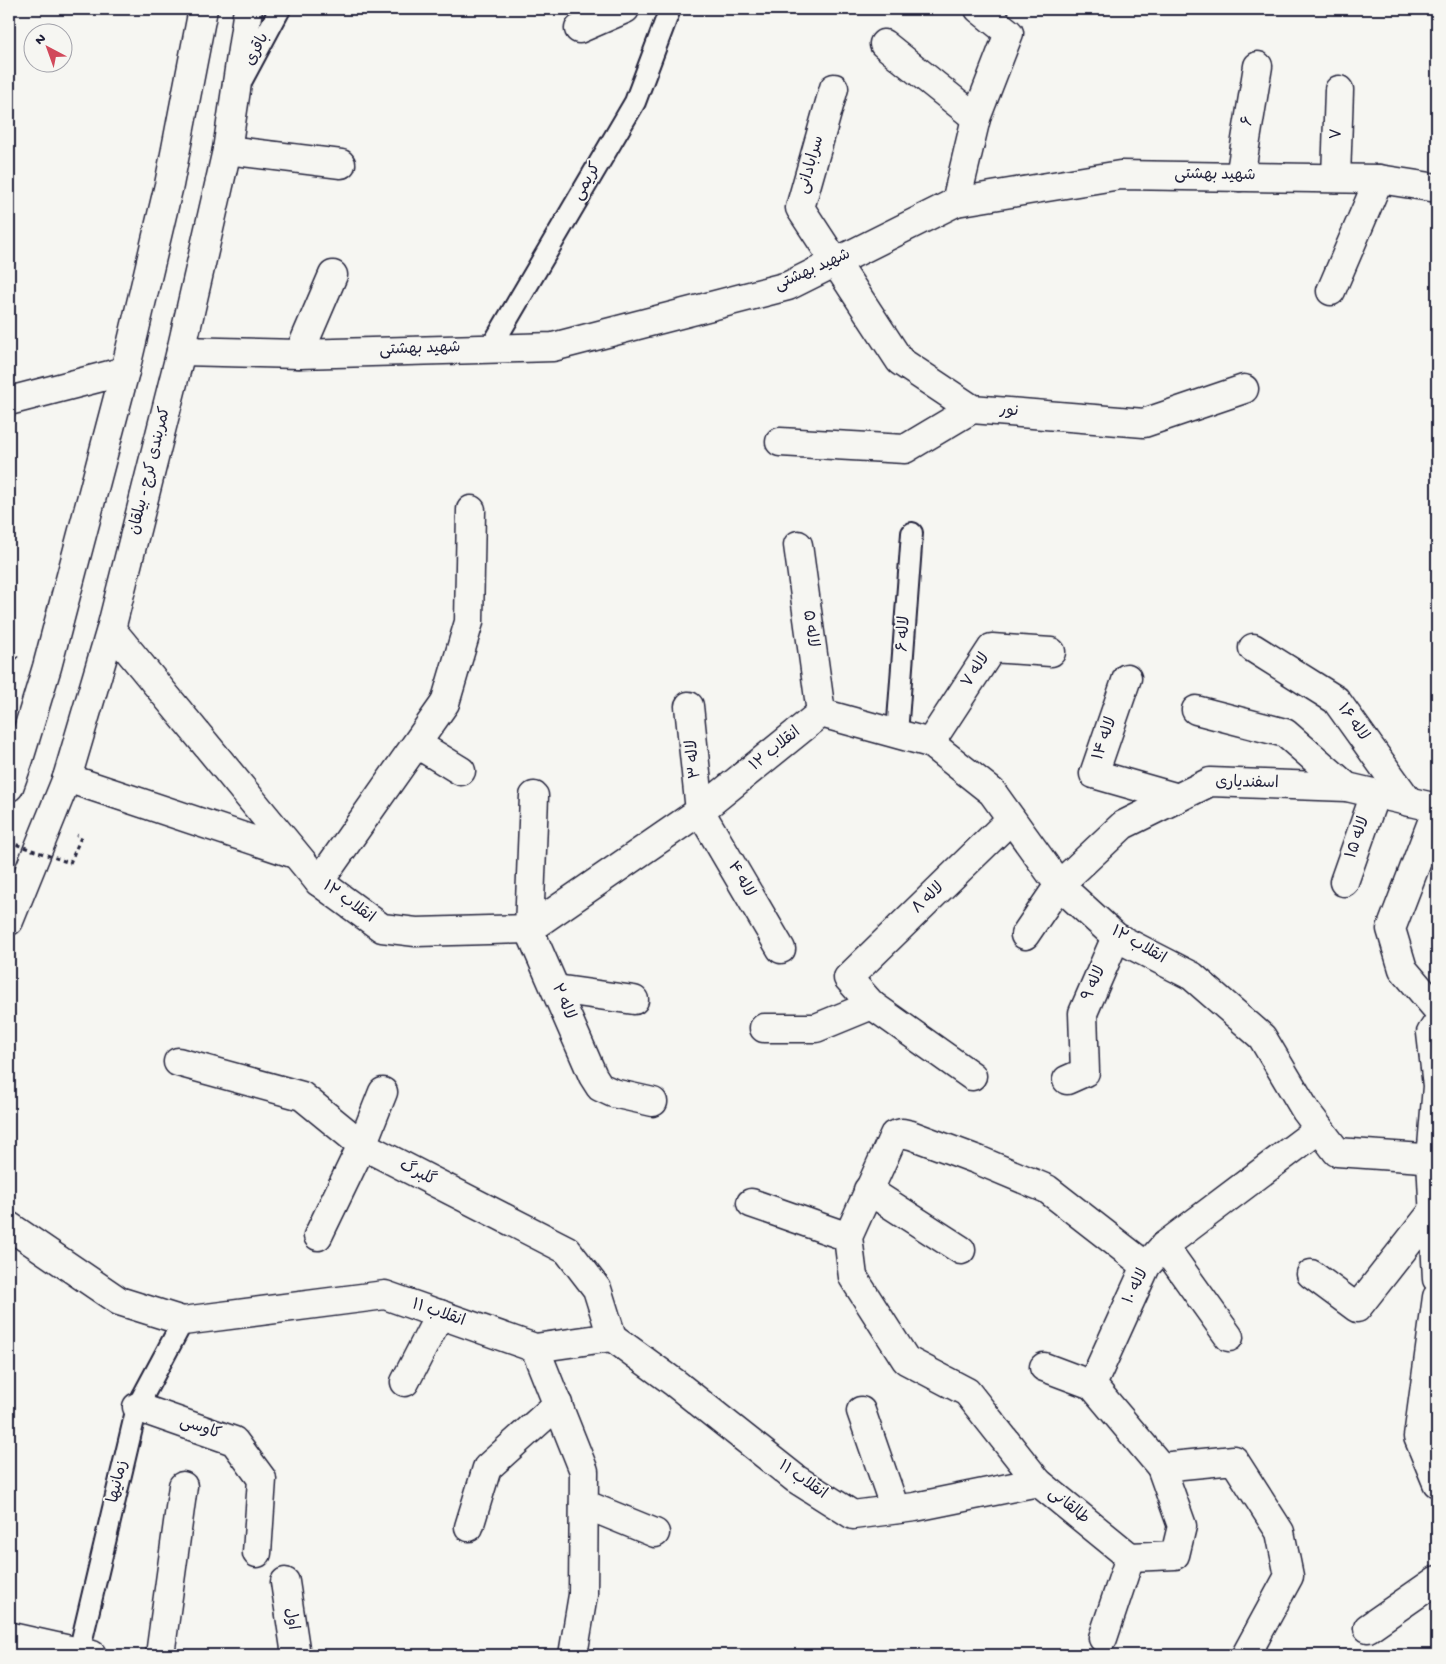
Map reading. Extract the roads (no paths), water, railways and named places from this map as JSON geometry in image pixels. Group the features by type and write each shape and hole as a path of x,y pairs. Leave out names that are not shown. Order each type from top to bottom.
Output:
{"main road":[{"path":"9,788 20,759 47,667 125,371 169,185 203,9"},
{"name":"کمربندی کرج - بیلقان","path":"9,921 67,778 111,629 181,351 226,150 248,9"},
{"path":"579,29 625,9"},
{"path":"956,202 976,118 1009,33 979,9"},
{"path":"884,44 976,118"},
{"name":"۶","path":"1240,177 1258,66"},
{"name":"سرابادانی","path":"834,88 800,208 836,262"},
{"name":"۷","path":"1336,178 1339,90"},
{"path":"226,150 341,164"},
{"name":"شهید بهشتی","path":"181,351 300,354 553,347 788,286 956,202 1120,175 1378,179 1437,188"},
{"path":"1331,291 1378,179"},
{"name":"نور","path":"836,262 900,361 972,409 1144,423 1244,389"},
{"path":"300,354 333,275"},
{"path":"9,402 125,371"},
{"path":"780,442 905,449 972,409"},
{"path":"319,882 446,703 469,622 471,510"},
{"name":"لاله ۵","path":"798,545 821,713"},
{"name":"انقلاب ۱۲","path":"111,629 319,882 382,928 416,932 529,929 700,811 821,713 930,743 992,792 1059,885 1116,937 1192,976 1262,1036 1306,1111 1337,1152 1434,1159"},
{"name":"لاله ۷","path":"930,743 992,648 1051,652"},
{"name":"لاله ۱۶","path":"1253,648 1336,700 1409,802"},
{"name":"لاله ۱۴","path":"1127,678 1094,774 1178,798"},
{"name":"لاله ۳","path":"690,706 700,811"},
{"path":"1196,710 1285,733 1347,787"},
{"path":"417,744 461,771"},
{"path":"67,778 295,854"},
{"name":"اسفندیاری","path":"1025,935 1059,885 1122,826 1210,782 1347,787 1437,809"},
{"name":"لاله ۱۵","path":"1344,882 1375,794"},
{"path":"529,929 534,796"},
{"path":"1437,809 1391,929 1403,969 1437,1009"},
{"name":"لاله ۴","path":"700,811 781,950"},
{"name":"لاله ۸","path":"872,1005 848,978 1011,819"},
{"name":"لاله ۲","path":"529,929 593,1076 600,1087 613,1093 653,1102"},
{"name":"لاله ۹","path":"1067,1080 1085,1072 1083,1013 1116,937"},
{"path":"556,989 634,1000"},
{"path":"764,1028 816,1028 872,1005 972,1076"},
{"path":"1437,1024 1431,1033 1437,1086 1434,1159 1437,1279"},
{"name":"گلبرگ","path":"178,1062 302,1096 362,1145 567,1250 597,1289 612,1337"},
{"path":"318,1236 362,1145 383,1092"},
{"name":"لاله ۱۰","path":"1092,1385 1155,1256 1319,1129"},
{"path":"1038,1482 967,1392 906,1360 853,1278 848,1237 894,1135 902,1133 912,1135 1047,1189 1155,1256 1229,1337"},
{"path":"868,1190 961,1250"},
{"path":"751,1203 848,1237"},
{"path":"1311,1274 1357,1308 1434,1210"},
{"name":"انقلاب ۱۱","path":"9,1226 119,1301 183,1321 385,1295 535,1348 612,1337 683,1389 796,1479 835,1504"},
{"path":"1437,1297 1418,1437 1437,1483"},
{"path":"406,1382 440,1314"},
{"path":"535,1348 584,1471 583,1595 573,1655"},
{"path":"1044,1367 1092,1385 1161,1466 1182,1526 1175,1555 1130,1557 1103,1638"},
{"path":"469,1527 487,1468 558,1404"},
{"name":"کاوسی","path":"137,1407 234,1441 262,1479 257,1553"},
{"path":"861,1411 895,1509"},
{"path":"1161,1466 1234,1460 1280,1532 1289,1576 1246,1655"},
{"name":"طالقانی","path":"835,1504 853,1515 915,1507 1038,1482 1130,1557"},
{"path":"160,1655 182,1486"},
{"path":"584,1504 655,1533"},
{"path":"1368,1628 1437,1580"},
{"name":"اول","path":"285,1582 296,1655"},
{"path":"11,1637 86,1654"}],"lane":[{"name":"باقری","path":"236,92 280,9"},
{"name":"کریمی","path":"490,349 635,102 670,9"},
{"name":"لاله ۶","path":"897,734 912,533"},
{"name":"زمانیها","path":"86,1654 137,1407 183,1321"}]}
